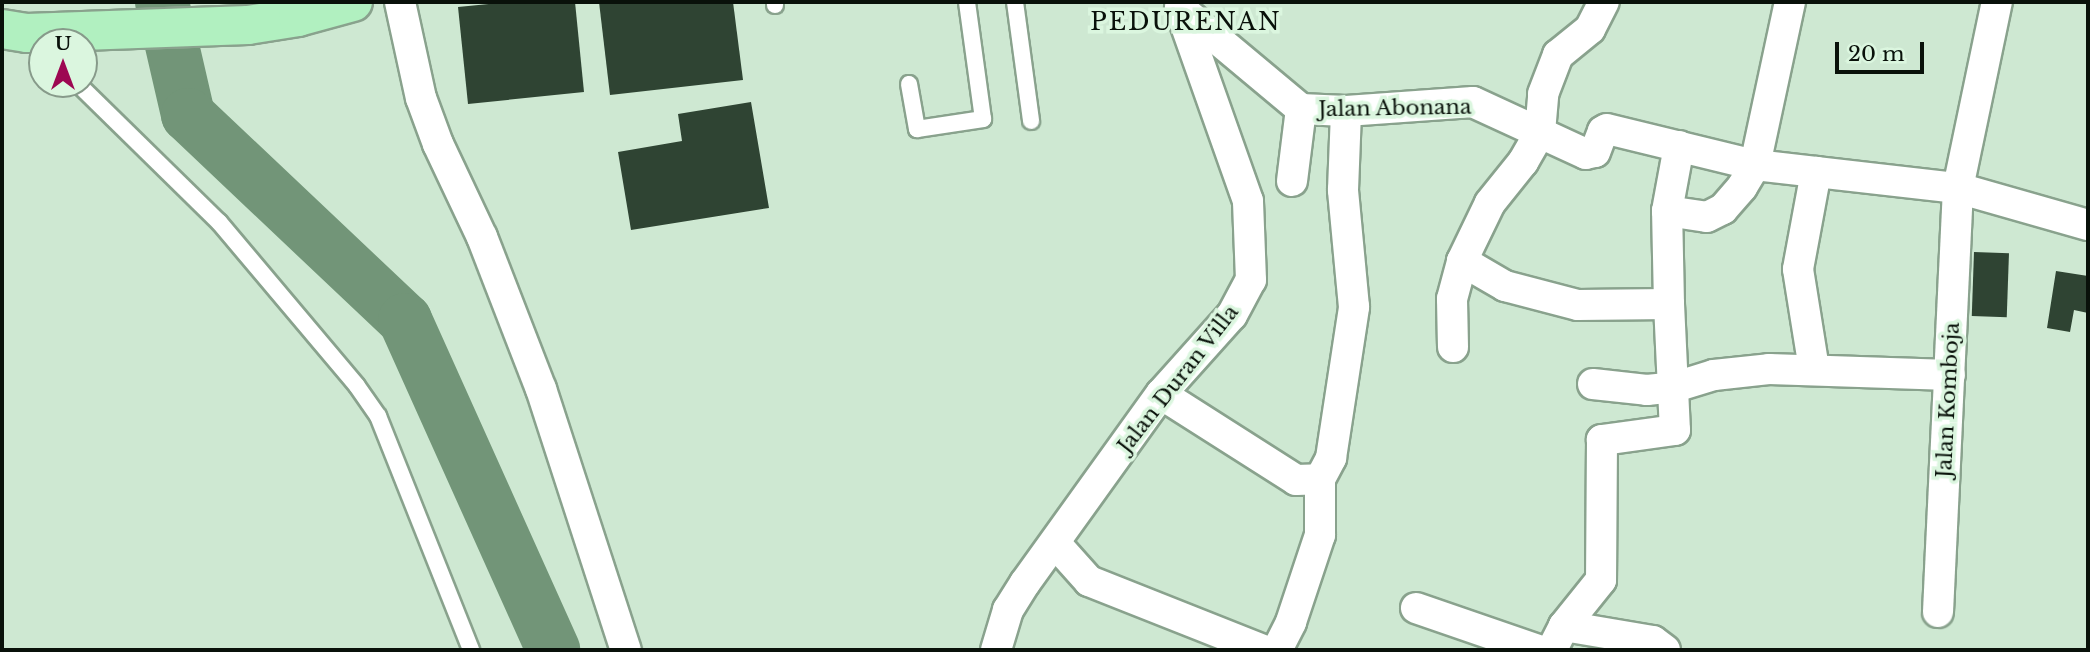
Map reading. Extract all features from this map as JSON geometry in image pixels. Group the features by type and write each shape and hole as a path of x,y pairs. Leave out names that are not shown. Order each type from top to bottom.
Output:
{"main road":[{"path":"23,37 248,25 298,17 354,2"}],"street":[{"path":"400,2 421,98 438,144 482,237 537,377 626,650"},
{"path":"1453,347 1452,299 1462,261 1490,203 1523,162 1540,132 1543,94 1558,55 1590,29 1604,2"},
{"path":"1667,211 1707,217 1723,209 1735,198 1755,165 1790,2"},
{"name":"Jalan Komboja","path":"1938,612 1958,188 1997,2"},
{"name":"Jalan Abonana","path":"1179,5 1301,109 1346,111 1473,102 1586,154 1594,152 1603,131 1607,129 1679,146"},
{"name":"Jalan Duran Villa","path":"996,650 1008,610 1161,394 1232,315 1251,280 1248,201 1179,5"},
{"path":"1292,181 1301,109"},
{"path":"1277,650 1291,622 1320,535 1320,479 1331,458 1354,307 1343,190 1346,111"},
{"path":"1558,638 1601,580 1602,440 1675,430 1667,211 1679,146 1755,165 1958,188 2088,225"},
{"path":"1814,369 1798,269 1816,172"},
{"path":"1462,261 1504,286 1578,305 1669,304"},
{"path":"1593,384 1647,390 1675,387 1714,375 1814,369 1950,375"},
{"path":"1161,394 1296,480 1320,479"},
{"path":"1055,543 1089,581 1263,650"},
{"path":"1416,608 1538,650"},
{"path":"1558,638 1653,641 1665,650"}],"lane":[{"path":"909,83 917,128 983,119 967,2"},
{"path":"1016,2 1031,121"},
{"path":"92,98 219,222 357,386 378,416 471,650"}],"building":[{"path":"509,2 575,2 584,92 468,104 458,7"},
{"path":"599,2 733,2 743,80 610,95"},
{"path":"751,102 769,208 631,230 618,152 682,141 678,114"},
{"path":"1974,252 2009,253 2007,317 1972,316"},
{"path":"2056,271 2088,276 2088,313 2074,310 2070,332 2047,328"}],"waterway":[{"path":"162,2 188,115 405,320 553,650"}],"district":[{"name":"PEDURENAN","path":"1186,22"}]}
